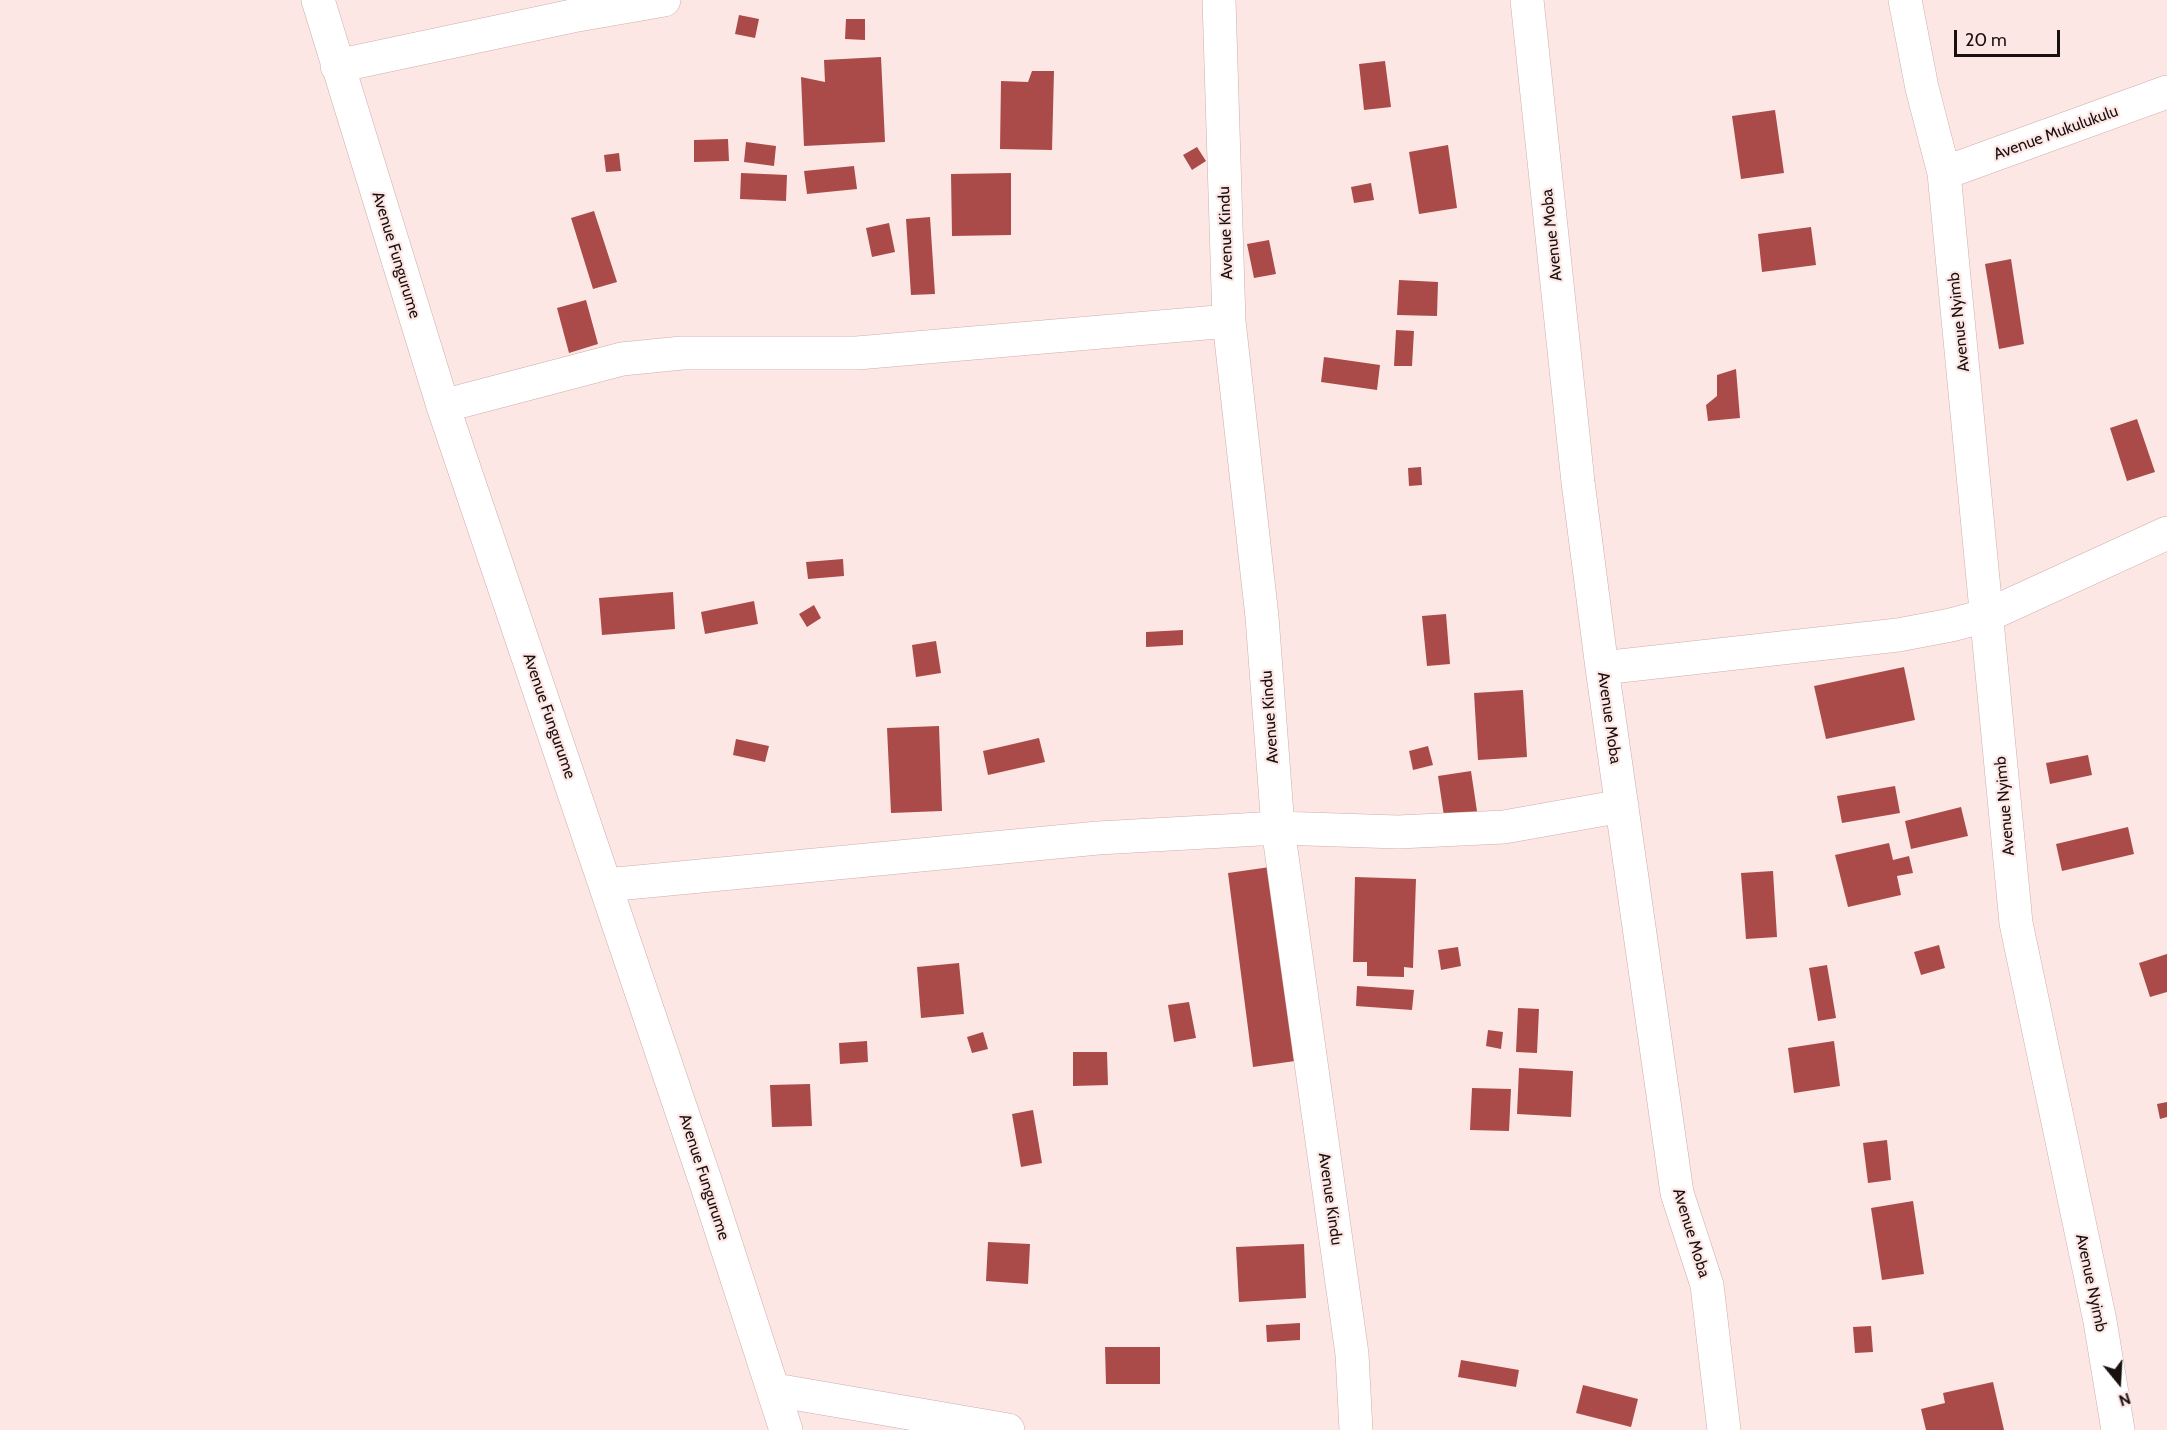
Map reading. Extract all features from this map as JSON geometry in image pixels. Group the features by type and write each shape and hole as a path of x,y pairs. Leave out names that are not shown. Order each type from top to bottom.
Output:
{"street":[{"name":"Avenue Fungurume","path":"318,0 443,406 606,885 775,1390 786,1430"},
{"path":"337,66 572,16 664,0"},
{"name":"Avenue Kindu","path":"1219,0 1229,321 1262,617 1278,828 1352,1354 1356,1430"},
{"name":"Avenue Moba","path":"1527,0 1578,482 1602,668 1677,1193 1707,1285 1724,1430"},
{"name":"Avenue Nyimb","path":"1905,0 1922,88 1944,173 2016,923 2100,1321 2118,1430"},
{"name":"Avenue Mukulukulu","path":"1944,173 2167,92"},
{"path":"443,406 622,359 682,353 857,353 1229,321"},
{"path":"1602,668 1898,635 1988,615 2167,533"},
{"path":"606,885 1098,838 1278,828 1398,832 1504,827 1622,806"},
{"path":"775,1390 1008,1430"}],"building":[{"path":"739,15 759,19 755,38 735,34"},
{"path":"846,19 865,19 865,40 845,39"},
{"path":"881,57 885,142 804,146 801,77 825,82 824,60"},
{"path":"1385,61 1391,107 1364,110 1359,64"},
{"path":"1032,71 1054,71 1052,150 1000,149 1001,81 1028,82"},
{"path":"1775,110 1784,173 1741,179 1732,116"},
{"path":"728,139 729,161 694,162 694,140"},
{"path":"746,142 776,146 774,166 744,162"},
{"path":"1448,145 1457,208 1419,214 1409,152"},
{"path":"1197,147 1206,161 1192,170 1183,155"},
{"path":"619,153 621,171 606,172 604,155"},
{"path":"854,166 857,189 807,194 804,171"},
{"path":"741,173 787,175 786,201 740,199"},
{"path":"1011,173 1011,235 952,236 951,174"},
{"path":"1371,183 1374,200 1354,203 1351,187"},
{"path":"594,211 617,282 593,289 571,218"},
{"path":"930,217 935,294 911,295 906,219"},
{"path":"889,223 895,252 872,257 866,228"},
{"path":"1811,227 1816,265 1762,272 1758,234"},
{"path":"1269,240 1276,274 1254,278 1247,244"},
{"path":"2011,259 2024,344 1999,349 1985,264"},
{"path":"1399,280 1438,282 1437,316 1397,315"},
{"path":"586,300 598,344 569,353 557,308"},
{"path":"1396,330 1414,331 1412,366 1394,366"},
{"path":"1324,357 1380,365 1377,390 1321,382"},
{"path":"1736,369 1740,418 1708,421 1706,405 1717,396 1717,375"},
{"path":"2137,419 2155,472 2127,481 2110,428"},
{"path":"1421,467 1422,485 1409,486 1408,468"},
{"path":"843,559 844,576 808,579 806,562"},
{"path":"673,592 675,629 602,635 599,598"},
{"path":"754,601 758,624 705,634 701,612"},
{"path":"814,605 821,618 807,627 799,614"},
{"path":"1446,614 1450,664 1427,666 1422,616"},
{"path":"1183,630 1183,645 1146,647 1146,632"},
{"path":"936,641 941,673 916,677 912,645"},
{"path":"1904,667 1915,720 1826,739 1814,686"},
{"path":"1523,690 1527,757 1478,760 1474,693"},
{"path":"939,726 942,811 891,813 887,728"},
{"path":"1039,738 1045,762 988,775 983,751"},
{"path":"736,739 769,746 765,762 733,755"},
{"path":"1428,746 1433,765 1413,770 1409,751"},
{"path":"2088,755 2092,775 2050,784 2046,763"},
{"path":"1471,771 1478,818 1445,823 1438,776"},
{"path":"1895,786 1900,813 1842,823 1837,796"},
{"path":"1961,807 1968,836 1911,849 1905,821"},
{"path":"2128,827 2134,854 2062,871 2056,844"},
{"path":"1889,843 1893,860 1909,856 1913,873 1897,876 1901,895 1848,907 1835,855"},
{"path":"1270,867 1295,1061 1253,1067 1228,873"},
{"path":"1773,871 1777,937 1746,939 1741,873"},
{"path":"1355,877 1416,879 1413,968 1404,967 1404,977 1367,976 1367,962 1353,962"},
{"path":"1939,945 1945,968 1921,975 1914,952"},
{"path":"1458,947 1461,966 1441,970 1438,950"},
{"path":"2167,954 2167,992 2150,997 2139,963"},
{"path":"959,963 964,1014 921,1018 917,967"},
{"path":"1827,965 1836,1018 1818,1021 1809,968"},
{"path":"1357,986 1414,990 1412,1010 1356,1006"},
{"path":"1189,1002 1196,1038 1174,1042 1168,1005"},
{"path":"1518,1008 1539,1009 1537,1053 1516,1052"},
{"path":"1488,1030 1503,1032 1501,1049 1486,1046"},
{"path":"983,1032 988,1049 972,1053 967,1037"},
{"path":"867,1041 868,1062 840,1064 839,1043"},
{"path":"1834,1041 1840,1086 1794,1093 1788,1048"},
{"path":"1073,1052 1107,1052 1108,1085 1073,1086"},
{"path":"1519,1068 1573,1071 1571,1117 1517,1114"},
{"path":"810,1084 812,1126 772,1127 770,1085"},
{"path":"1472,1088 1511,1089 1509,1131 1470,1130"},
{"path":"2167,1102 2167,1117 2160,1119 2157,1104"},
{"path":"1033,1110 1042,1163 1021,1167 1012,1114"},
{"path":"1887,1140 1891,1180 1868,1183 1863,1143"},
{"path":"1913,1201 1924,1274 1882,1280 1871,1208"},
{"path":"988,1242 1030,1244 1028,1284 986,1281"},
{"path":"1304,1244 1306,1298 1239,1302 1236,1247"},
{"path":"1300,1323 1300,1340 1267,1342 1266,1325"},
{"path":"1871,1326 1873,1352 1855,1353 1853,1327"},
{"path":"1105,1347 1160,1347 1160,1384 1106,1384"},
{"path":"1461,1360 1519,1370 1516,1387 1458,1377"},
{"path":"1993,1382 2004,1430 1926,1430 1921,1409 1945,1403 1943,1393"},
{"path":"1583,1385 1638,1399 1631,1427 1576,1413"}]}
